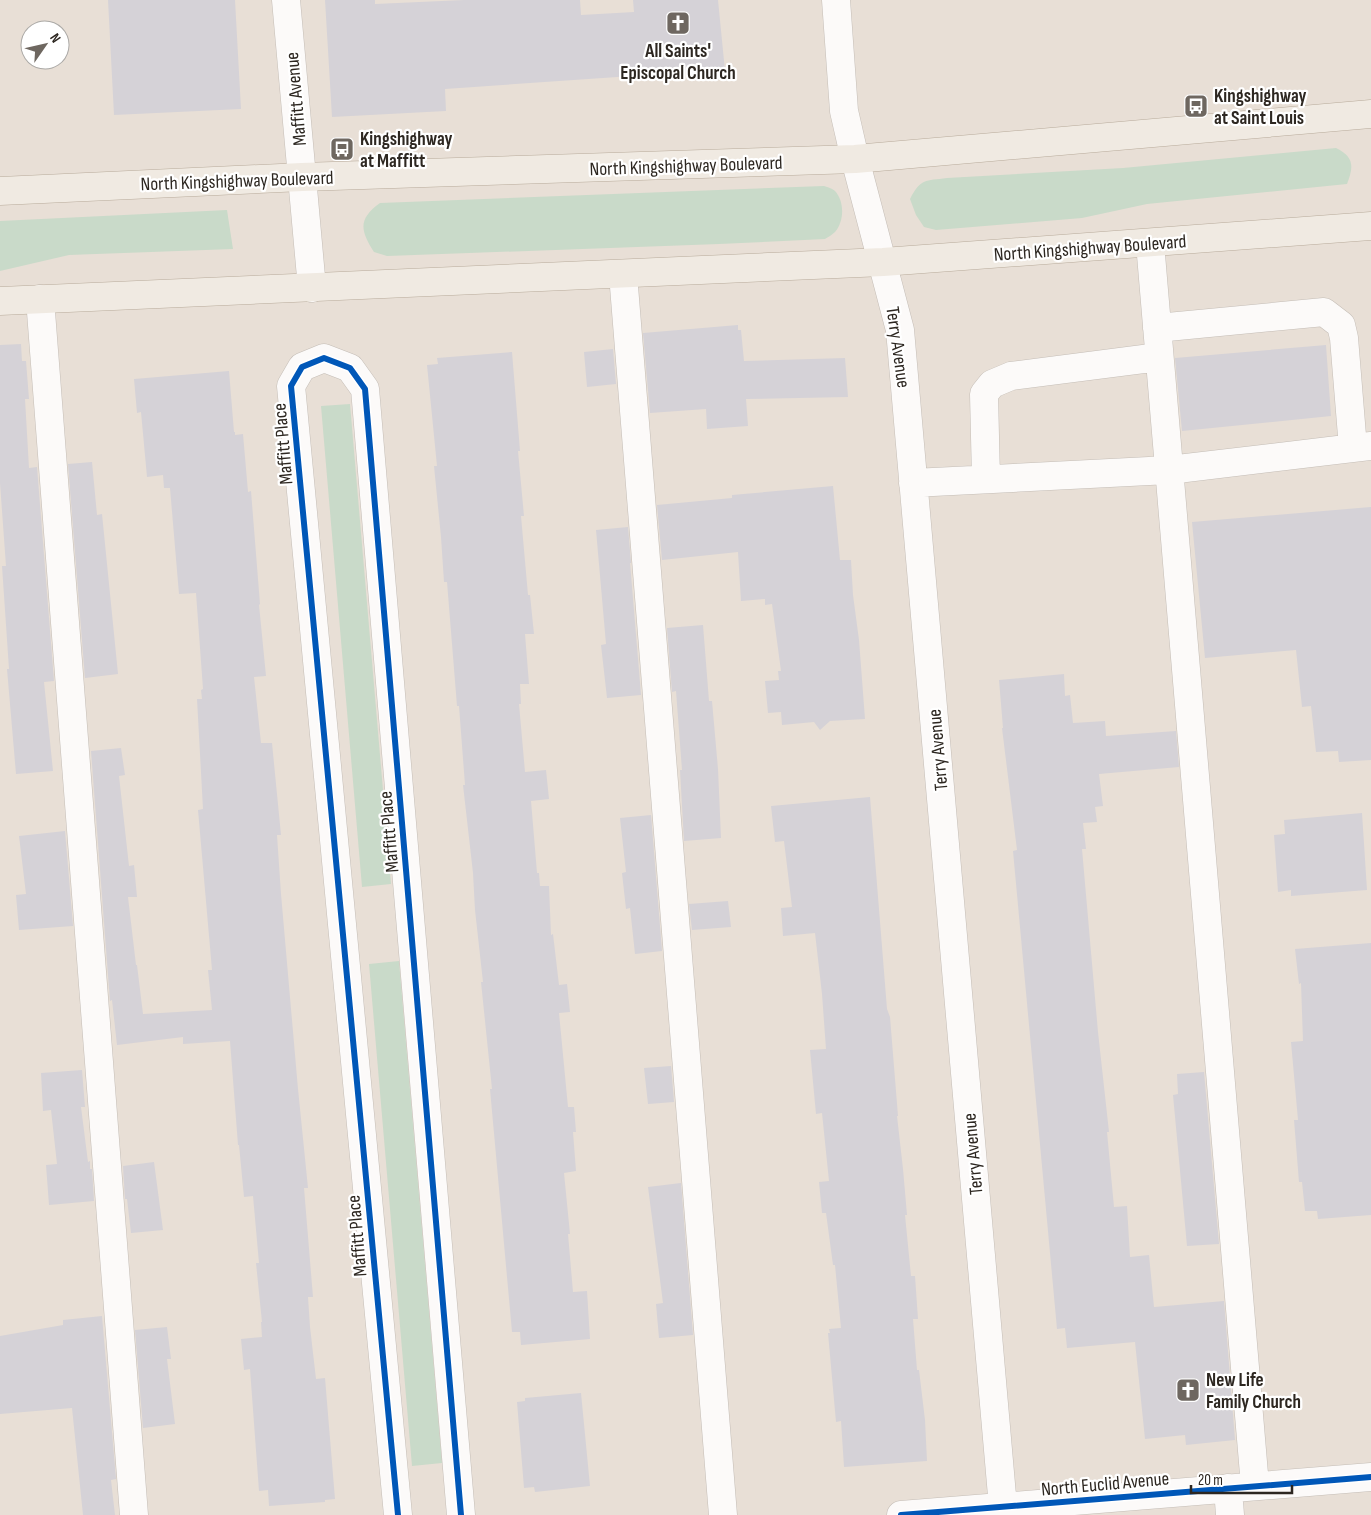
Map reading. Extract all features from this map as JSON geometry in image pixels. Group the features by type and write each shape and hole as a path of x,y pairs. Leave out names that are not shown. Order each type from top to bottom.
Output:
{"main road":[{"name":"North Kingshighway Boulevard","path":"0,191 302,177 855,159 1371,114"},
{"name":"North Kingshighway Boulevard","path":"0,301 883,262 1371,226"}],"street":[{"name":"Maffitt Avenue","path":"286,0 312,288"},
{"name":"Terry Avenue","path":"836,0 844,111 900,330 1003,1507"},
{"path":"1150,243 1255,1486"},
{"path":"623,274 723,1515"},
{"path":"40,299 134,1515"},
{"path":"913,484 1169,470 1362,447 1341,325 1324,312 1157,328"},
{"path":"986,479 984,394 992,384 1011,376 1159,357"},
{"name":"Maffitt Place","path":"398,1515 291,386 302,367 324,358 350,368 366,390 461,1515"},
{"name":"North Euclid Avenue","path":"901,1515 1371,1477"},
{"path":"1228,1488 1230,1515"}],"green space":[{"path":"1336,148 1346,155 1351,163 1351,172 1347,184 1147,204 1082,218 936,230 924,227 916,215 910,199 917,187 924,182 947,178 1123,168"},
{"path":"824,186 834,190 842,206 842,218 838,228 825,239 387,256 374,252 364,231 365,220 368,214 380,203"},
{"path":"227,210 233,249 69,255 0,271 0,221"},
{"path":"350,404 391,884 362,887 321,406"},
{"path":"399,961 442,1463 412,1466 369,964"}],"building":[{"path":"108,0 235,0 241,109 114,115"},
{"path":"325,0 375,0 375,4 464,0 580,0 581,15 634,12 633,0 718,0 725,71 445,89 446,111 332,117"},
{"path":"738,325 738,330 741,330 744,361 845,358 848,397 746,399 748,426 707,429 706,409 650,413 643,333"},
{"path":"21,344 22,361 26,361 29,399 25,399 29,468 37,467 54,681 44,682 53,771 16,774 7,669 9,669 2,566 6,566 0,483 0,345"},
{"path":"1326,345 1331,416 1182,431 1175,358"},
{"path":"613,349 616,384 587,387 584,352"},
{"path":"512,352 524,516 521,516 528,595 530,595 534,634 525,634 529,684 520,684 521,704 519,704 525,772 546,770 549,799 531,801 537,873 539,873 540,886 549,886 551,935 553,934 559,985 567,984 570,1012 559,1013 568,1107 574,1107 576,1132 573,1132 576,1171 564,1173 573,1292 587,1291 590,1339 521,1345 520,1332 512,1332 490,1089 492,1089 481,982 483,982 463,785 465,785 459,706 457,706 447,582 444,582 434,466 437,466 427,365 438,364 437,358"},
{"path":"229,371 234,432 235,435 243,434 248,492 251,491 266,676 254,677 261,743 272,743 281,835 277,835 281,894 308,1188 304,1188 313,1297 308,1297 310,1327 316,1379 325,1378 335,1499 325,1500 325,1502 269,1506 268,1490 259,1491 250,1369 244,1370 241,1339 262,1337 262,1322 256,1263 259,1263 253,1196 244,1197 230,1041 183,1044 183,1037 117,1045 112,1000 110,1001 91,751 121,748 125,775 119,776 129,866 134,865 137,897 128,897 143,1014 212,1010 208,970 212,970 198,810 203,809 197,699 202,699 201,690 203,689 196,593 179,594 170,488 164,488 163,475 147,477 141,412 137,413 134,379"},
{"path":"92,462 97,515 102,514 118,674 85,678 68,464"},
{"path":"833,486 840,560 851,560 865,719 830,721 820,730 814,722 782,725 781,712 768,713 765,681 779,680 778,671 781,671 772,604 765,605 765,599 741,601 738,552 662,560 657,505 732,498 732,495"},
{"path":"1371,507 1371,760 1339,762 1338,751 1316,752 1311,706 1302,707 1296,650 1205,658 1192,522"},
{"path":"628,527 641,695 607,698 601,645 606,644 596,530"},
{"path":"703,625 709,701 712,701 718,769 721,838 684,841 680,770 682,770 676,691 672,692 667,628"},
{"path":"1064,674 1065,696 1070,695 1073,723 1105,721 1106,736 1176,731 1179,767 1099,774 1103,806 1095,807 1097,822 1083,823 1086,849 1082,849 1109,1132 1107,1132 1114,1207 1127,1206 1130,1257 1149,1255 1154,1307 1224,1301 1235,1440 1186,1445 1185,1435 1145,1439 1135,1342 1067,1348 1065,1328 1057,1329 1013,851 1017,850 1002,728 999,680"},
{"path":"870,797 887,1009 890,1017 907,1215 905,1215 911,1276 915,1276 918,1319 913,1319 917,1370 919,1370 925,1420 927,1461 844,1467 841,1421 836,1422 828,1333 830,1333 829,1329 841,1328 835,1265 833,1265 826,1213 822,1213 819,1182 829,1181 822,1113 816,1114 810,1050 826,1049 822,994 815,933 783,936 781,908 792,907 784,841 775,842 771,806"},
{"path":"1362,813 1367,890 1291,896 1291,890 1278,892 1274,835 1285,834 1284,820"},
{"path":"651,815 662,951 635,954 630,908 626,909 622,873 626,872 620,818"},
{"path":"65,831 73,926 19,930 16,895 26,894 19,836"},
{"path":"728,901 731,927 692,930 689,904"},
{"path":"1371,943 1371,1215 1318,1219 1317,1211 1305,1211 1302,1182 1299,1182 1294,1120 1298,1120 1291,1042 1303,1041 1301,983 1299,984 1295,949"},
{"path":"671,1066 674,1102 648,1104 644,1068"},
{"path":"82,1070 85,1107 81,1107 88,1162 90,1161 90,1169 92,1169 94,1201 49,1205 46,1165 57,1164 51,1110 43,1111 41,1073"},
{"path":"1204,1072 1219,1244 1187,1246 1173,1095 1178,1094 1177,1074"},
{"path":"154,1162 163,1230 131,1233 127,1199 125,1199 123,1166"},
{"path":"681,1183 693,1335 659,1338 656,1304 663,1303 648,1187"},
{"path":"102,1316 116,1479 111,1480 115,1515 83,1515 72,1408 0,1414 0,1336 63,1325 63,1320"},
{"path":"167,1327 171,1359 167,1359 175,1424 143,1428 135,1330"},
{"path":"581,1393 590,1486 535,1492 534,1487 524,1488 517,1402 525,1401 525,1398"}],"cycle path":[{"path":"398,1515 291,386 302,367 324,358 350,368 365,389 461,1515"},
{"path":"901,1515 1371,1477"}],"place":[{"name":"All Saints' Episcopal Church","path":"678,23"},
{"name":"Kingshighway at Saint Louis","path":"1196,106"},
{"name":"Kingshighway at Maffitt","path":"342,149"},
{"name":"New Life Family Church","path":"1188,1390"}]}
